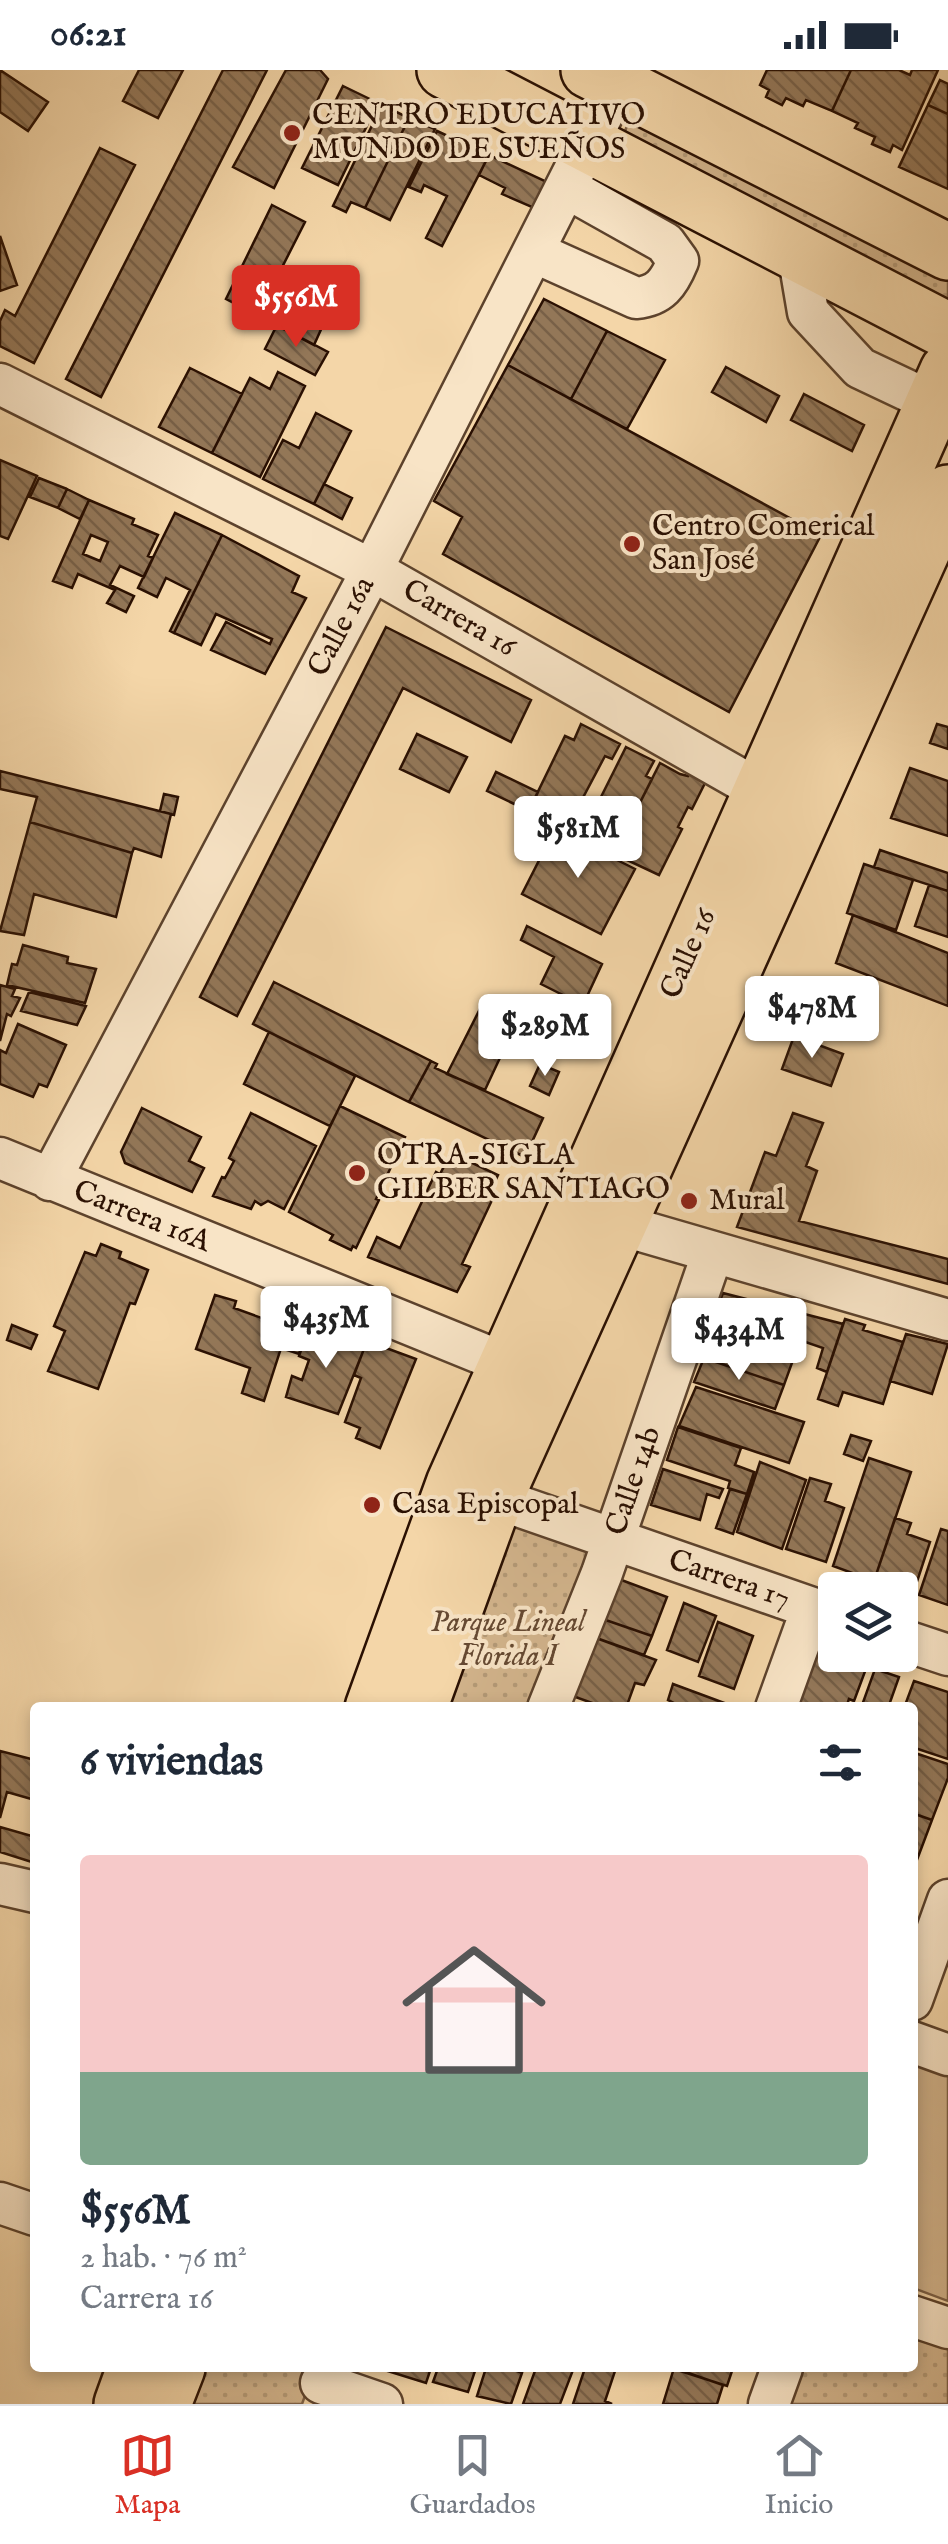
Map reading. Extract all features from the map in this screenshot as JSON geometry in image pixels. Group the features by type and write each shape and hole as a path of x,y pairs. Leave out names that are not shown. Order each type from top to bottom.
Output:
{"highway":[{"path":"445,70 578,166 798,253 948,330"},
{"path":"610,75 948,252"},
{"name":"Calle 16","path":"376,1702 782,803 941,387"},
{"name":"Calle 16","path":"782,803 948,493"},
{"name":"Calle 16","path":"420,1702 507,1364 596,1218"},
{"path":"122,2404 134,2372"},
{"path":"164,2404 176,2372"}],"street":[{"name":"Calle 16a","path":"50,1180 372,570 578,166 610,75"},
{"path":"534,252 636,298 650,297 669,284 678,262 665,243 578,166"},
{"path":"798,253 808,312 860,368 941,387"},
{"name":"Carrera 16","path":"0,384 372,570 782,803"},
{"name":"Carrera 16A","path":"0,1158 507,1364"},
{"path":"596,1218 948,1320"},
{"name":"Calle 14b","path":"550,1702 614,1540 713,1252"},
{"name":"Carrera 17","path":"474,1491 818,1610"},
{"path":"779,1702 818,1622"},
{"path":"918,1645 948,1655"},
{"path":"0,1884 30,1891"},
{"path":"918,1983 948,1900"},
{"path":"918,2044 948,2055"},
{"path":"0,2203 30,2212"},
{"path":"918,2318 948,2328"},
{"path":"770,2404 781,2372"},
{"path":"320,2385 382,2404"}],"green space":[{"path":"635,103 948,263 948,306 623,137"},
{"name":"Parque Lineal Florida I","path":"501,1516 597,1545 540,1702 430,1702"},
{"path":"918,2057 948,2066 948,2301 918,2290"},
{"path":"918,2319 948,2328 948,2404 777,2404 787,2372 918,2372"},
{"path":"197,2372 314,2372 302,2404 186,2404"}],"building":[{"path":"0,70 48,102 28,131 0,112"},
{"path":"139,70 183,70 158,118 123,101"},
{"path":"223,70 267,70 101,397 66,379"},
{"path":"286,70 320,70 328,79 274,188 233,167"},
{"path":"767,70 851,70 832,111 806,100 803,106 786,98 782,105 766,97 769,90 760,85"},
{"path":"851,70 899,70 910,75 912,70 938,70 902,150 893,145 890,152 872,144 875,137 855,128 858,123 832,111"},
{"path":"940,80 948,84 948,114 928,105"},
{"path":"343,86 378,103 338,185 302,168"},
{"path":"382,105 409,118 365,208 351,202 346,212 333,206"},
{"path":"928,105 948,114 948,189 899,167"},
{"path":"409,118 435,129 390,220 365,208"},
{"path":"437,131 489,155 442,246 426,238 447,196 424,185 421,192 409,187"},
{"path":"100,148 135,165 34,363 0,346 0,321 5,310 15,316"},
{"path":"489,155 547,182 534,208 502,194 505,188 479,175"},
{"path":"272,205 305,222 267,297 323,325 314,345 226,299"},
{"path":"0,236 17,285 0,291"},
{"path":"544,299 607,331 571,399 508,365"},
{"path":"277,325 328,352 315,375 265,349"},
{"path":"607,331 665,360 627,429 571,399"},
{"name":"Centro Comerical San José","path":"508,365 821,535 729,712 443,554 462,517 434,501"},
{"path":"726,367 779,396 766,422 712,392"},
{"path":"190,368 242,394 212,453 159,427"},
{"path":"278,372 305,386 260,477 212,453 250,378 270,389"},
{"path":"804,394 864,425 852,451 791,420"},
{"path":"316,413 351,431 314,504 263,479 283,440 299,448"},
{"path":"0,460 37,476 8,539 0,536"},
{"path":"39,478 67,489 58,508 30,497"},
{"path":"324,484 352,498 342,519 314,504"},
{"path":"67,489 89,500 80,519 58,508"},
{"path":"89,500 134,519 132,524 158,535 144,577 120,566 110,585 134,596 126,612 107,603 115,590 78,574 72,588 53,581","holes":["91,535 108,542 100,561 83,554"]},
{"path":"175,513 222,535 174,633 170,631 190,590 166,578 157,597 138,588"},
{"path":"222,535 299,576 292,592 306,598 265,674 211,650 226,622 270,644 272,639 216,614 201,645 174,633"},
{"path":"386,627 531,700 511,742 403,688 237,1016 200,997"},
{"path":"581,724 620,744 612,759 605,756 569,824 531,806 565,736 574,740"},
{"path":"937,724 948,727 948,749 930,743"},
{"path":"417,734 467,757 449,792 400,769"},
{"path":"626,747 654,761 646,776 652,779 624,834 591,817"},
{"path":"660,763 706,781 678,827 682,829 659,875 614,854"},
{"path":"910,768 948,781 948,836 891,818"},
{"path":"0,771 171,814 161,857 134,848 132,853 30,822 37,797 0,789"},
{"path":"496,772 538,792 529,811 487,791"},
{"path":"164,794 178,797 174,815 160,811"},
{"path":"30,822 132,853 116,917 34,894 24,935 0,931"},
{"path":"555,829 635,869 601,934 522,894"},
{"path":"880,850 948,873 948,891 874,867"},
{"path":"864,864 913,880 896,930 847,913"},
{"path":"929,885 948,891 948,937 915,926"},
{"path":"853,915 948,953 948,1006 836,963"},
{"path":"527,926 602,964 583,1005 541,984 554,957 521,940"},
{"path":"23,945 68,957 67,963 96,969 85,1003 7,985 12,964 17,965"},
{"path":"274,982 431,1061 409,1102 253,1024"},
{"path":"0,985 15,989 12,996 20,998 11,1016 7,1014 0,1041"},
{"path":"29,992 86,1006 77,1025 21,1011"},
{"path":"485,999 519,1017 485,1090 447,1074"},
{"path":"553,1010 577,1021 570,1036 546,1025"},
{"path":"18,1024 66,1045 47,1087 39,1084 33,1097 0,1084 0,1050 6,1053"},
{"path":"269,1032 355,1076 330,1126 244,1084"},
{"path":"794,1036 843,1054 831,1086 782,1069"},
{"path":"431,1061 437,1064 435,1068 543,1118 525,1157 409,1102"},
{"path":"540,1064 545,1065 542,1071 545,1066 559,1072 549,1095 530,1086"},
{"path":"340,1106 405,1137 376,1199 379,1200 356,1248 351,1250 330,1240 333,1235 289,1212"},
{"path":"142,1108 201,1137 189,1161 204,1168 192,1192 125,1163 121,1152"},
{"path":"251,1113 316,1146 284,1209 268,1201 261,1205 255,1201 251,1209 213,1196 234,1161 229,1158"},
{"path":"793,1113 823,1123 806,1166 817,1171 799,1221 948,1259 948,1284 737,1227 765,1152 776,1156"},
{"path":"451,1153 498,1175 488,1196 493,1198 462,1264 470,1267 457,1292 368,1257 377,1237 400,1248 436,1172 440,1174"},
{"path":"101,1244 121,1252 119,1258 148,1270 135,1304 130,1303 98,1389 48,1371 65,1331 54,1326 85,1252 96,1256"},
{"path":"723,1293 843,1324 827,1372 817,1368 823,1348 794,1338 786,1358 708,1332"},
{"path":"215,1295 236,1301 234,1308 306,1334 299,1354 281,1348 264,1401 242,1393 250,1368 196,1349"},
{"path":"845,1319 865,1325 863,1330 903,1342 883,1404 843,1392 838,1406 818,1399"},
{"path":"12,1325 37,1335 31,1349 7,1340"},
{"path":"308,1330 338,1341 340,1335 366,1344 338,1414 286,1397 292,1376 302,1380 309,1360 299,1356"},
{"path":"712,1333 793,1360 784,1385 704,1358"},
{"path":"906,1334 948,1344 932,1394 890,1381"},
{"path":"367,1341 416,1359 380,1448 356,1438 360,1428 345,1422 361,1378 354,1375"},
{"path":"704,1358 784,1385 775,1409 694,1382"},
{"path":"696,1387 804,1422 789,1463 679,1426"},
{"path":"678,1427 741,1448 735,1465 754,1472 747,1494 728,1488 730,1481 667,1460"},
{"path":"851,1435 871,1441 863,1461 844,1454"},
{"path":"869,1458 911,1472 877,1572 849,1572 833,1566"},
{"path":"760,1462 806,1480 782,1549 737,1532"},
{"path":"663,1469 723,1489 719,1498 707,1494 700,1520 651,1505"},
{"path":"810,1478 831,1484 825,1501 844,1508 826,1562 786,1549"},
{"path":"730,1489 747,1494 733,1534 716,1528"},
{"path":"895,1518 911,1523 907,1534 930,1542 918,1579 918,1572 877,1572"},
{"path":"941,1529 948,1531 948,1605 919,1595"},
{"path":"608,1575 667,1597 652,1636 594,1616"},
{"path":"684,1603 716,1616 698,1662 667,1650"},
{"path":"594,1616 652,1636 644,1655 588,1635"},
{"path":"718,1622 753,1636 734,1689 699,1676"},
{"path":"588,1635 656,1660 644,1685 635,1683 628,1702 589,1702 567,1694"},
{"path":"818,1652 818,1672 865,1672 854,1701 799,1702"},
{"path":"874,1672 899,1677 890,1702 863,1702"},
{"path":"914,1681 948,1692 948,1759 918,1749 918,1702 906,1702"},
{"path":"673,1684 722,1702 672,1702 668,1700"},
{"path":"0,1751 30,1759 30,1799 7,1792 0,1818"},
{"path":"918,1754 948,1764 948,1778 932,1820 918,1815"},
{"path":"918,1815 932,1820 918,1857"},
{"path":"0,1827 30,1836 30,1861 0,1852"},
{"path":"391,2372 430,2372 426,2383"},
{"path":"437,2372 475,2372 468,2392 433,2382"},
{"path":"485,2372 522,2373 511,2404 477,2396"},
{"path":"535,2372 572,2372 560,2404 523,2404"},
{"path":"584,2372 615,2372 605,2401 612,2404 573,2404"},
{"path":"673,2372 686,2372 723,2385 717,2404 663,2404"},
{"path":"683,2372 732,2372 727,2386"}],"place":[{"name":"CENTRO EDUCATIVO MUNDO DE SUEÑOS","path":"292,133"},
{"name":"Centro Comerical San José","path":"632,544"},
{"name":"OTRA-SIGLA GILBER SANTIAGO","path":"357,1173"},
{"name":"Mural","path":"689,1201"},
{"name":"Casa Episcopal","path":"372,1505"}]}
